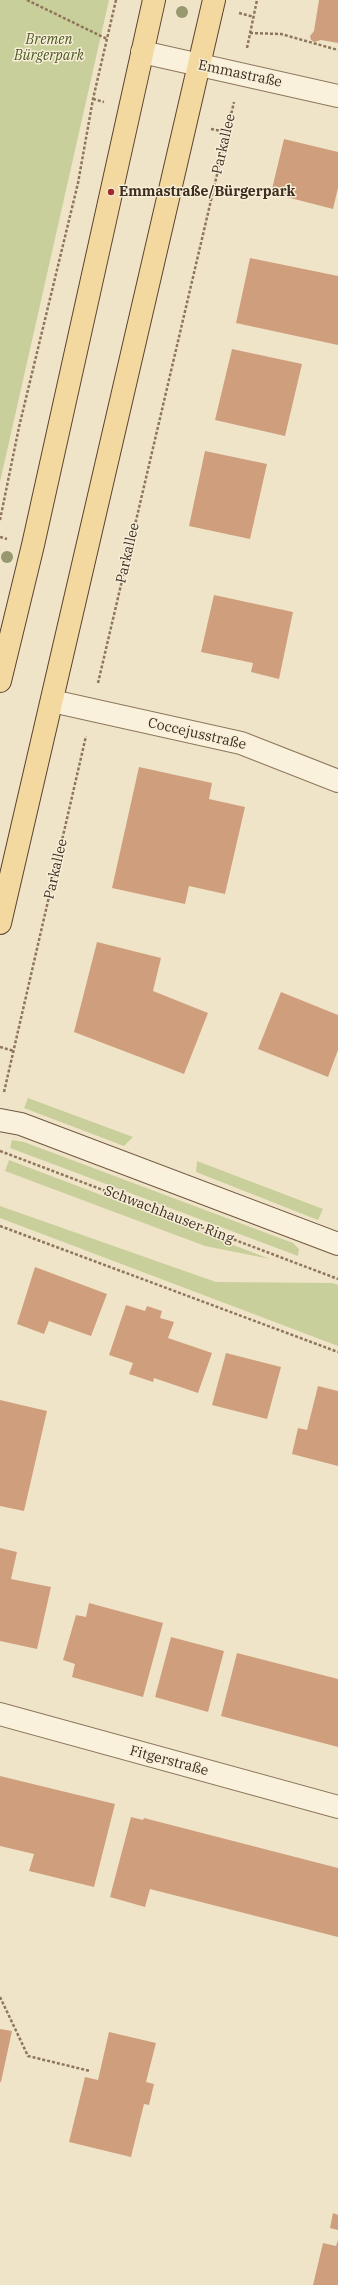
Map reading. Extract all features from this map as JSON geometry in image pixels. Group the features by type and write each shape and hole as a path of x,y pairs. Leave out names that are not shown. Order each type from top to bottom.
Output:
{"main road":[{"path":"0,681 33,545 154,0"},
{"path":"0,923 199,65 223,5"}],"street":[{"name":"Emmastraße","path":"142,52 338,96"},
{"name":"Coccejusstraße","path":"52,701 241,743 338,781"},
{"path":"1,1109 21,1124 338,1244"},
{"name":"Fitgerstraße","path":"0,1714 338,1807"}],"path":[{"path":"27,0 107,39"},
{"path":"0,520 19,427 78,184 116,0"},
{"name":"Parkallee","path":"1,1109 257,0"},
{"path":"223,5 254,17"},
{"path":"250,33 281,34 338,50"},
{"path":"205,127 226,132"},
{"path":"0,1047 14,1051"},
{"name":"Schwachhauser Ring","path":"0,1151 338,1279"},
{"path":"0,1226 338,1352"},
{"path":"0,1997 28,2056 90,2071"}],"green space":[{"name":"Bremen Bürgerpark","path":"0,0 109,0 0,482"},
{"path":"28,1098 133,1137 124,1146 24,1108"},
{"path":"12,1140 24,1142 293,1243 299,1249 298,1256 10,1148"},
{"path":"9,1160 270,1259 205,1246 5,1171"},
{"path":"197,1161 323,1209 318,1220 196,1172"},
{"path":"0,1206 216,1282 333,1283 338,1285 338,1346 0,1218"}],"building":[{"path":"319,0 338,0 338,43 321,40 314,42 311,40 310,36 314,31"},
{"path":"284,139 338,152 338,188 333,209 271,193"},
{"path":"250,258 338,276 338,345 236,323"},
{"path":"232,349 302,364 285,436 215,420"},
{"path":"205,451 267,464 250,539 189,526"},
{"path":"214,595 293,612 279,679 251,672 253,663 201,652"},
{"path":"139,767 212,783 209,799 245,807 225,894 189,886 185,904 112,888"},
{"path":"97,942 161,958 153,991 208,1013 184,1074 74,1032"},
{"path":"281,992 338,1015 338,1050 328,1077 258,1049"},
{"path":"35,1267 107,1294 91,1336 49,1321 44,1334 17,1324"},
{"path":"126,1305 145,1311 147,1306 162,1311 160,1318 174,1322 168,1338 212,1353 198,1393 154,1378 153,1382 129,1374 133,1363 109,1355"},
{"path":"226,1353 281,1367 267,1419 212,1405"},
{"path":"318,1386 338,1391 338,1466 292,1454 298,1428 307,1430"},
{"path":"0,1400 47,1411 24,1511 0,1506"},
{"path":"0,1548 17,1552 11,1579 51,1587 37,1649 0,1641"},
{"path":"89,1603 163,1623 143,1697 72,1677 75,1664 63,1660 76,1615 86,1617"},
{"path":"171,1637 224,1651 208,1712 155,1697"},
{"path":"237,1653 338,1679 338,1747 221,1716"},
{"path":"0,1776 115,1804 94,1887 29,1871 34,1854 0,1846"},
{"path":"131,1817 143,1820 144,1818 338,1868 338,1937 150,1889 145,1907 110,1897"},
{"path":"0,2029 12,2031 1,2082 0,2082"},
{"path":"109,2032 156,2043 146,2082 154,2084 149,2105 144,2104 131,2157 69,2142 85,2077 98,2080"},
{"path":"333,2213 338,2215 338,2230 330,2228"},
{"path":"338,2240 338,2285 313,2285 323,2243 336,2246"}],"place":[{"name":"Emmastraße/Bürgerpark","path":"111,192"}]}
